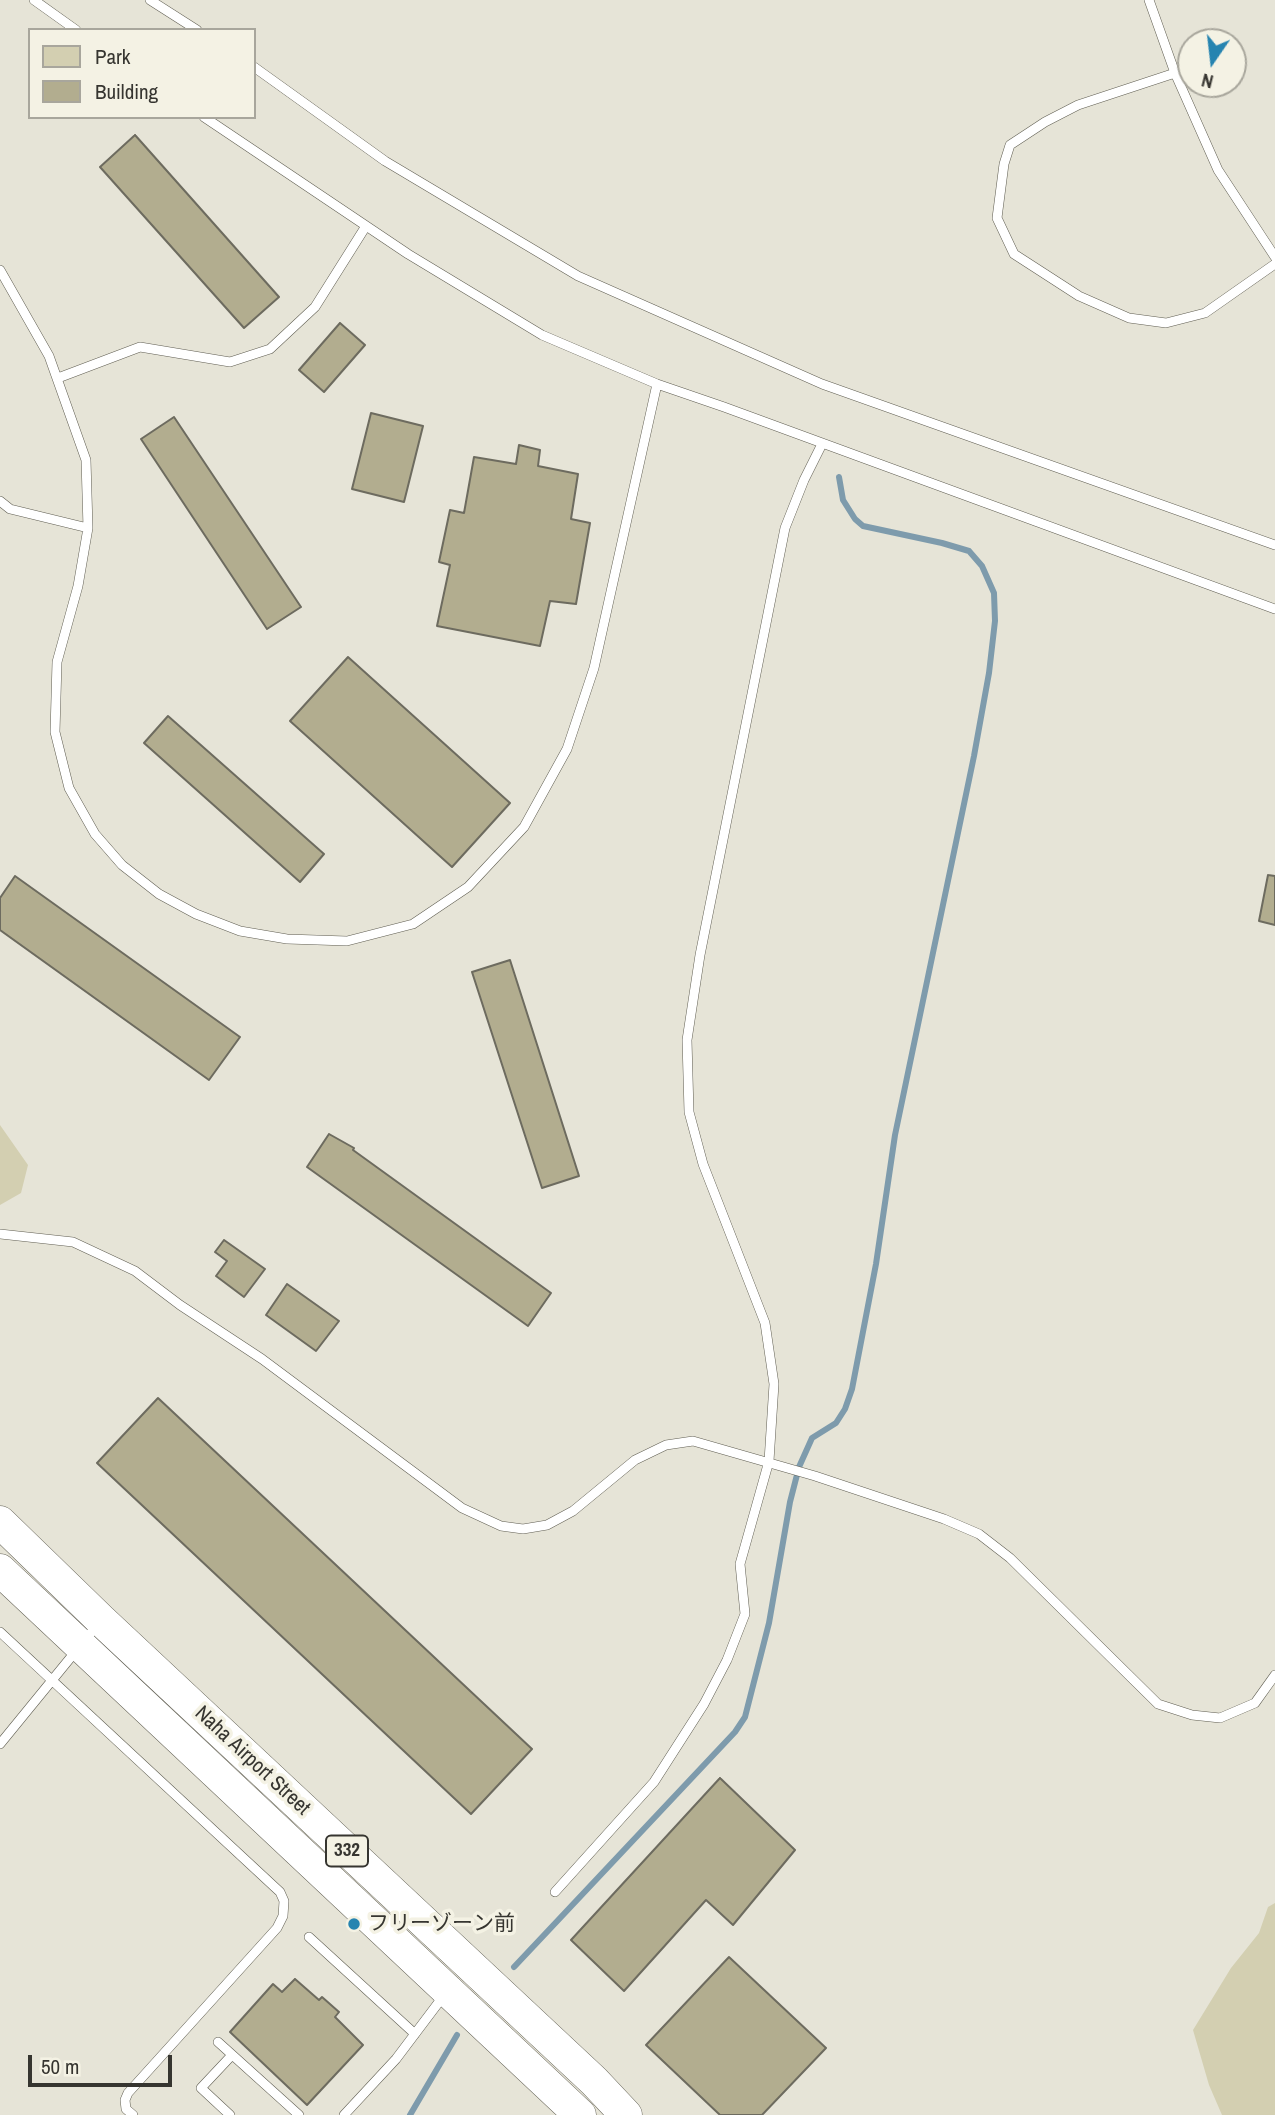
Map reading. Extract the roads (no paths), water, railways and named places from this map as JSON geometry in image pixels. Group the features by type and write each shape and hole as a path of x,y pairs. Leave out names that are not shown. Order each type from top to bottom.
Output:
{"highway":[{"name":"Naha Airport Street","path":"0,1522 101,1620 579,2101"},
{"name":"Naha Airport Street","path":"0,1570 448,1990 579,2101 626,2115"}],"lane":[{"path":"34,0 73,28"},
{"path":"150,0 194,28"},
{"path":"1149,0 1175,73 1218,170 1275,257"},
{"path":"256,67 385,161 578,276 822,384 1275,545"},
{"path":"1175,73 1078,105 1010,145 1004,164 997,218 1014,254 1079,296 1129,318 1166,323 1205,313 1275,264"},
{"path":"207,119 408,254 542,335 657,384 1275,609"},
{"path":"58,378 140,347 230,362 270,349 315,307 366,226"},
{"path":"0,270 49,356 86,460 88,528 78,586 57,662 55,732 69,788 95,834 122,865 159,894 196,914 240,931 287,939 348,941 413,923 468,887 524,827 567,750 594,668 657,384"},
{"path":"555,1892 654,1782 704,1704 727,1660 745,1614 740,1564 769,1461 774,1384 765,1323 703,1164 689,1112 687,1040 700,955 785,528 822,444"},
{"path":"0,501 10,509 88,528"},
{"path":"0,1234 73,1242 135,1271 180,1305 262,1359 462,1508 501,1526 523,1529 547,1525 573,1511 635,1460 666,1445 693,1441 769,1461 944,1519 979,1534 1029,1576 1158,1704 1192,1715 1220,1718 1255,1703 1275,1675"},
{"path":"0,1744 101,1620"},
{"path":"0,1632 280,1892 284,1901 283,1916 277,1928 128,2093 125,2100 126,2109 133,2115"},
{"path":"309,1937 415,2034"},
{"path":"344,2115 396,2059 448,1990"},
{"path":"218,2042 299,2115"},
{"path":"230,2115 201,2088 232,2055"}],"waterway":[{"path":"514,1967 735,1732 745,1717 769,1623 790,1502 799,1467 812,1438 836,1423 845,1409 852,1389 876,1264 895,1135 974,756 995,621 994,593 982,566 969,551 863,526 843,500 839,477"},
{"path":"410,2115 457,2035"}],"place":[{"name":"フリーゾーン前","path":"354,1924"}]}
